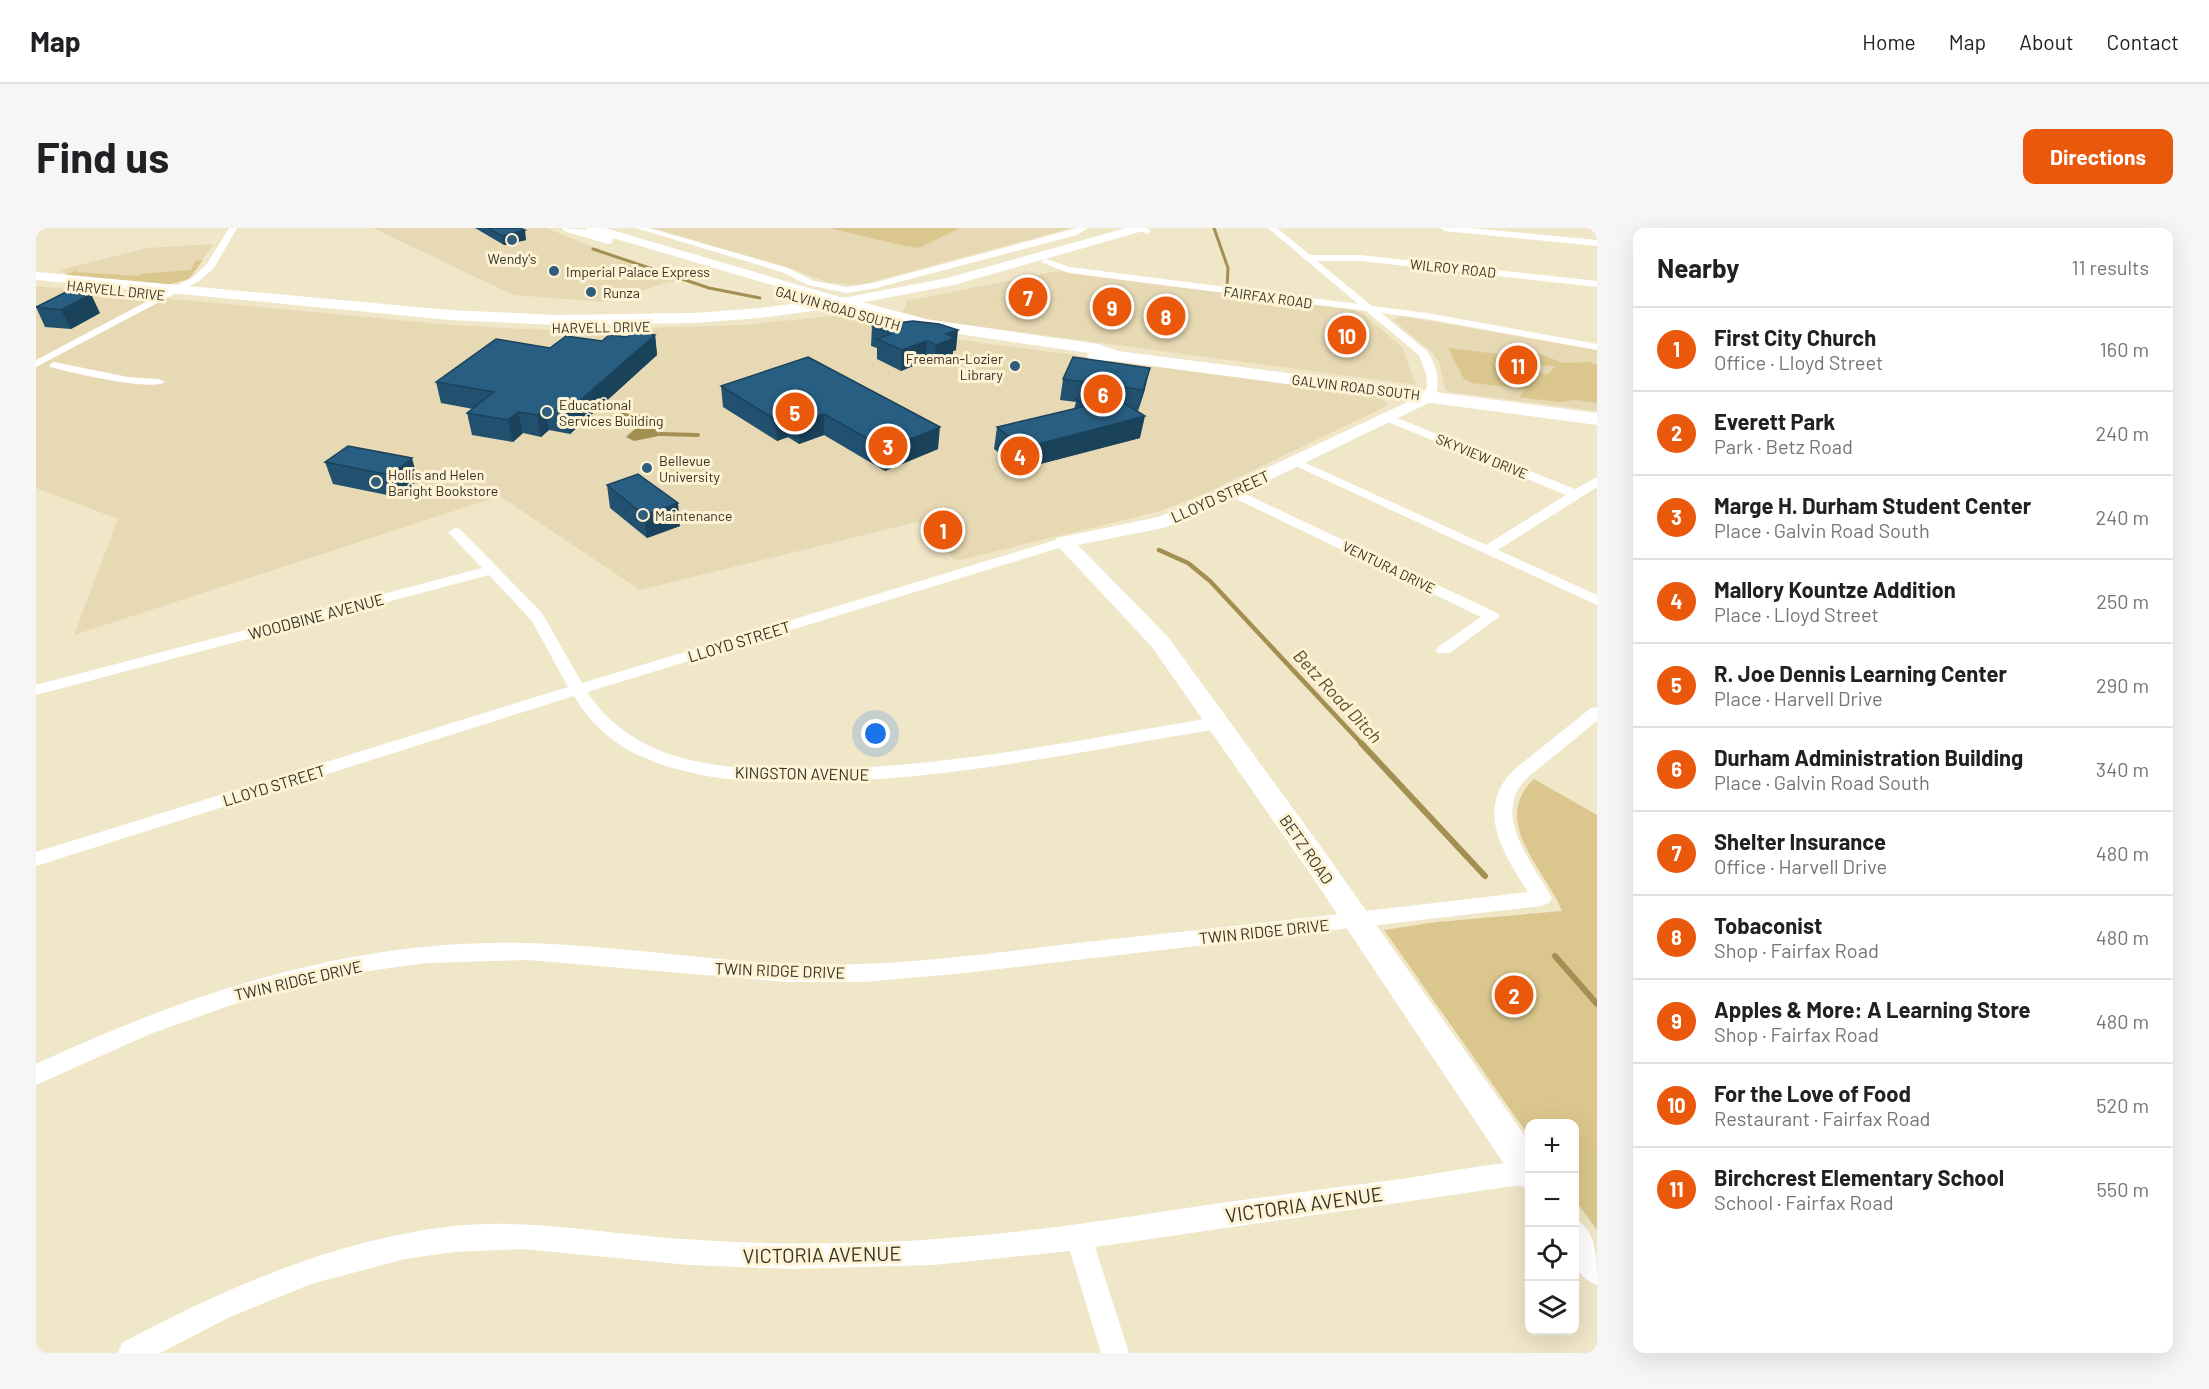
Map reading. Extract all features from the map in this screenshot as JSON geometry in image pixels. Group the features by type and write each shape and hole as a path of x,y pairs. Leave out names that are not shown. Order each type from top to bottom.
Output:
{"main road":[{"name":"GALVIN ROAD SOUTH","path":"568,228 823,305 847,306 911,321 1098,350 1114,356"},
{"name":"GALVIN ROAD SOUTH","path":"592,228 939,335 1597,419"},
{"name":"HARVELL DRIVE","path":"847,306 949,282 1147,229"},
{"name":"HARVELL DRIVE","path":"36,276 442,322 614,328 725,323 909,298 962,287 1147,229"},
{"name":"HARVELL DRIVE","path":"36,283 494,318 612,320 761,313 823,305"},
{"path":"761,313 788,303 789,298 777,291"},
{"path":"909,298 894,304 892,310 911,321"},
{"name":"LLOYD STREET","path":"1064,542 1162,522 1295,463 1429,397"},
{"name":"BETZ ROAD","path":"1064,542 1160,642 1525,1167"},
{"path":"1579,1242 1597,1267"}],"street":[{"path":"114,336 178,293 211,266 233,228"},
{"path":"640,228 785,270 804,280 830,288 863,288 1074,233 1084,228"},
{"path":"1272,228 1415,345 1426,358 1432,380 1429,397"},
{"path":"1444,228 1597,243"},
{"name":"WILROY ROAD","path":"1308,258 1360,258 1597,284"},
{"name":"FAIRFAX ROAD","path":"1046,262 1069,270 1474,323 1597,347"},
{"path":"36,364 178,293 211,274 211,266"},
{"path":"929,272 949,282"},
{"path":"36,370 69,359"},
{"path":"54,365 128,380 159,382"},
{"name":"SKYVIEW DRIVE","path":"1387,418 1576,494"},
{"path":"1295,463 1597,601"},
{"path":"1487,551 1597,481"},
{"name":"VENTURA DRIVE","path":"1233,492 1492,616 1444,650"},
{"name":"KINGSTON AVENUE","path":"455,532 538,619 576,690 595,714 621,738 662,758 711,770 753,776 844,777 924,771 1217,723"},
{"name":"LLOYD STREET","path":"36,859 576,690 1064,542"},
{"name":"WOODBINE AVENUE","path":"36,690 492,570"},
{"path":"1588,731 1597,712"},
{"name":"TWIN RIDGE DRIVE","path":"36,1075 158,1019 236,993 329,970 408,957 485,951 551,954 726,970 832,974 936,967 1356,921 1542,898 1511,843 1504,826 1503,804 1510,785 1588,731"},
{"name":"VICTORIA AVENUE","path":"132,1353 234,1300 286,1279 359,1257 450,1241 505,1236 753,1256 838,1257 937,1252 1080,1236 1525,1174"},
{"path":"1080,1236 1115,1353"}],"shaded area":[{"path":"373,228 546,228 676,280 605,302 513,295"},
{"path":"652,228 1072,228 860,285 829,283 789,268"},
{"path":"829,228 960,228 919,248"},
{"path":"214,244 191,275 140,281 71,276 59,270 147,248"},
{"path":"203,260 189,279 167,285 63,276 79,269 75,272 138,276 191,270 195,261"},
{"path":"1058,271 1353,310 1362,313 1402,347 1416,385 931,320 903,312 907,301"},
{"name":"Bellevue University","path":"36,286 440,324 520,329 574,330 743,325 844,315 923,335 1375,395 1389,405 1202,495 1157,512 956,561 917,522 640,590 500,496 74,635 118,519 36,488"},
{"path":"1401,316 1597,350 1597,411 1450,392 1445,389 1439,362 1432,352 1393,320"},
{"path":"1448,348 1498,354 1546,375 1556,366 1537,365 1514,356 1523,351 1532,351 1563,363 1590,362 1597,365 1597,403 1576,400 1559,402 1519,397 1526,389 1472,383 1464,379"},
{"path":"639,415 659,417 657,427 659,436 634,441 626,437 635,429 628,419"},
{"path":"1534,779 1597,815 1597,1230 1579,1205 1579,1119 1525,1119 1525,1130 1384,930 1437,922 1562,911 1525,846 1519,829 1517,812 1522,795"}],"building":[{"path":"488,228 520,228 525,230 502,236"},
{"path":"66,292 91,294 61,310 36,307"},
{"path":"913,321 939,324 958,330 946,334 955,338 936,345 927,341 902,350 877,339 891,334 872,326"},
{"path":"634,332 655,335 567,412 545,408 537,415 518,412 508,420 467,413 494,392 436,382 496,339 550,348 566,336 602,341 609,335 627,337"},
{"path":"808,357 940,427 886,449 824,414 799,422 788,416 776,420 721,386"},
{"path":"1073,357 1150,368 1143,390 1063,379"},
{"path":"1106,392 1145,416 1024,448 997,427 1086,406 1076,399"},
{"path":"348,446 412,458 390,475 325,462"},
{"path":"638,474 678,503 644,515 607,485"}],"waterway":[{"name":"Betz Road Ditch","path":"1214,228 1228,268 1227,287"},
{"path":"593,249 665,273"},
{"path":"648,275 665,273"},
{"path":"665,273 709,288 760,298"},
{"path":"607,408 631,417"},
{"path":"660,434 698,435"},
{"name":"Betz Road Ditch","path":"1159,550 1188,563 1210,581 1362,744"},
{"name":"Betz Road Ditch","path":"1361,743 1485,876"},
{"name":"Betz Road Ditch","path":"1555,956 1597,1004"}],"place":[{"name":"Wendy's","path":"512,240"},
{"name":"Imperial Palace Express","path":"554,271"},
{"name":"Runza","path":"591,292"},
{"name":"Shelter Insurance","path":"1028,297"},
{"name":"Apples & More: A Learning Store","path":"1112,307"},
{"name":"Tobaconist","path":"1166,316"},
{"name":"For the Love of Food","path":"1347,335"},
{"name":"Birchcrest Elementary School","path":"1518,365"},
{"name":"Freeman-Lozier Library","path":"1015,366"},
{"name":"Durham Administration Building","path":"1103,394"},
{"name":"Educational Services Building","path":"547,412"},
{"name":"R. Joe Dennis Learning Center","path":"795,412"},
{"name":"Marge H. Durham Student Center","path":"888,446"},
{"name":"Mallory Kountze Addition","path":"1020,456"},
{"name":"Bellevue University","path":"647,468"},
{"name":"Hollis and Helen Baright Bookstore","path":"376,482"},
{"name":"Maintenance","path":"643,515"},
{"name":"First City Church","path":"943,530"},
{"name":"Everett Park","path":"1514,995"}]}
